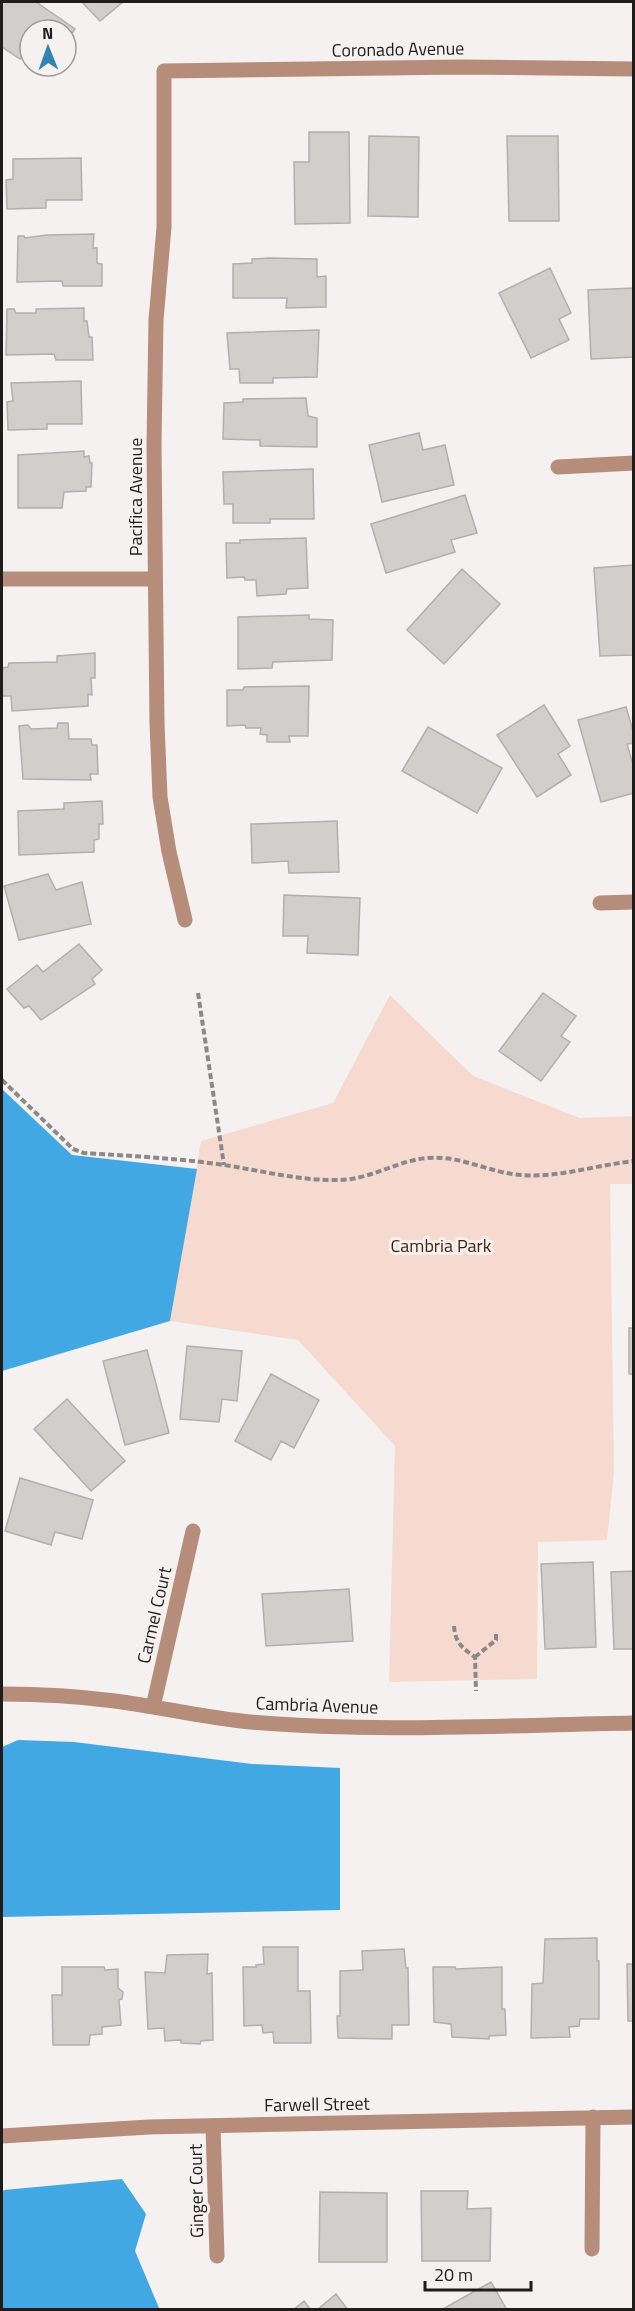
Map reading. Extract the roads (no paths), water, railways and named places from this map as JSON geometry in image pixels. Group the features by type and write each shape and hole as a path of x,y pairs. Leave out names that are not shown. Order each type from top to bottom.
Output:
{"street":[{"name":"Coronado Avenue","path":"164,71 462,67 633,69"},
{"name":"Pacifica Avenue","path":"164,71 164,227 156,320 155,365 154,579 160,797 169,852 185,920"},
{"path":"558,467 633,463"},
{"path":"2,579 154,579"},
{"path":"600,903 633,902"},
{"name":"Carmel Court","path":"153,1707 193,1531"},
{"name":"Cambria Avenue","path":"2,1695 68,1696 248,1722 296,1725 368,1727 633,1723"},
{"name":"Farwell Street","path":"2,2136 149,2127 633,2116"},
{"path":"592,2249 593,2117"},
{"name":"Ginger Court","path":"213,2126 217,2256"}],"water":[{"path":"2,1089 72,1155 197,1169 170,1321 2,1371"},
{"path":"18,1740 74,1742 252,1764 340,1768 340,1910 2,1917 2,1747"},
{"path":"122,2179 146,2214 135,2251 159,2308 2,2309 2,2192"}],"park label":[{"name":"Cambria Park","path":"441,1245"}]}
